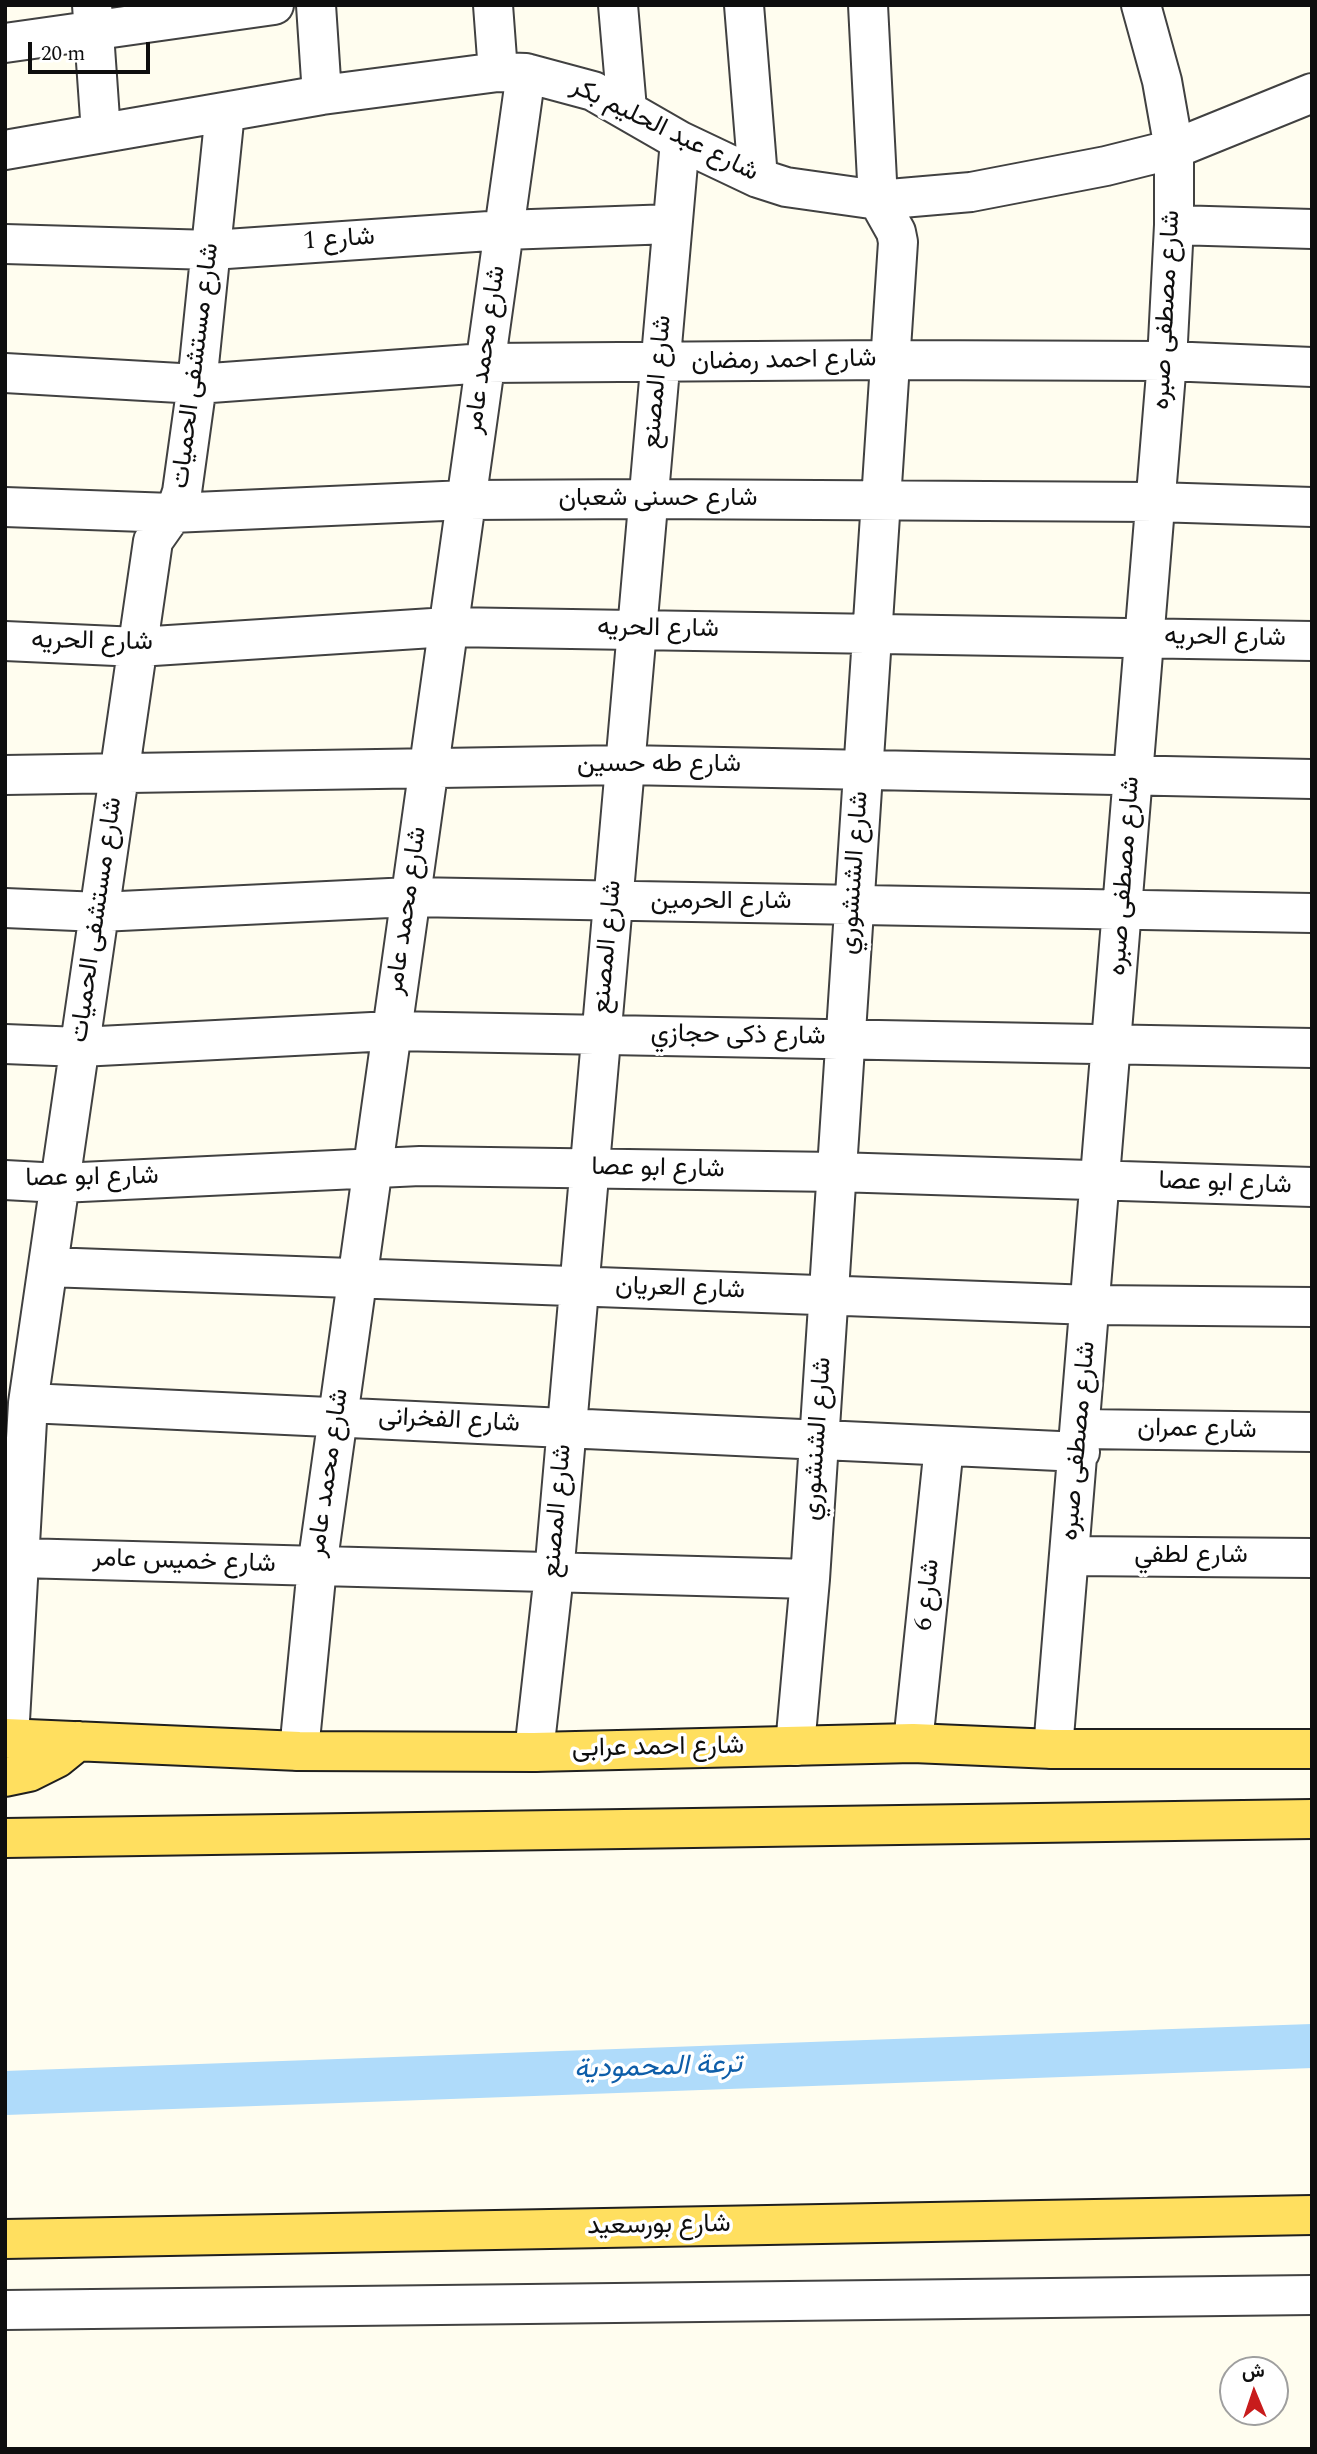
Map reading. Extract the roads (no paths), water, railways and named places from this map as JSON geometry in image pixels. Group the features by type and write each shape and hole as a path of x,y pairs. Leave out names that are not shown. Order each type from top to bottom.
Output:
{"main road":[{"name":"شارع احمد عرابى","path":"7,1738 299,1751 534,1752 913,1744 1053,1749 1312,1749"},
{"path":"5,1777 29,1772 57,1758 78,1741"},
{"path":"5,1838 1312,1819"},
{"name":"شارع بورسعيد","path":"5,2238 1312,2215"}],"street":[{"path":"5,43 93,18 274,5"},
{"path":"316,5 322,95"},
{"name":"شارع محمد عامر","path":"299,1751 317,1567 337,1417 504,230 512,73 493,5"},
{"path":"618,5 627,108"},
{"path":"744,5 758,178"},
{"name":"شارع الشنشوري","path":"795,1746 810,1578 898,242 896,232 878,200 868,5"},
{"name":"شارع مصطفى صبره","path":"1053,1749 1081,1441 1167,361 1174,225 1174,149 1161,81 1141,5"},
{"path":"93,18 101,133"},
{"name":"شارع عبد الحليم بكر","path":"5,150 322,95 512,73 593,91 627,108 680,141 758,178 786,187 878,200 971,192 1174,149 1312,93"},
{"name":"شارع مستشفى الحميات","path":"7,1738 28,1403 153,541 181,500 197,384 225,112"},
{"name":"شارع المصنع","path":"534,1752 554,1574 680,141"},
{"name":"شارع 1","path":"5,244 212,250 504,230 672,224"},
{"path":"1174,225 1312,229"},
{"name":"شارع احمد رمضان","path":"5,373 197,384 485,363 1167,361 1312,367"},
{"name":"شارع حسنى شعبان","path":"5,507 172,513 466,500 649,499 1155,502 1312,506"},
{"name":"شارع الحريه","path":"5,641 138,647 448,626 872,636 1312,641"},
{"name":"شارع طه حسين","path":"5,775 625,765 1312,779"},
{"name":"شارع الحرمين","path":"5,908 100,912 410,897 1312,913"},
{"name":"شارع ذكى حجازي","path":"5,1044 80,1047 391,1031 1312,1048"},
{"name":"شارع ابو عصا","path":"5,1180 60,1183 373,1167 836,1172 1312,1188"},
{"name":"شارع العريان","path":"48,1268 1092,1305 1312,1307"},
{"name":"شارع الفخرانى","path":"28,1403 944,1446 1081,1441"},
{"name":"شارع عمران","path":"1081,1441 1312,1432"},
{"name":"شارع 6","path":"913,1744 944,1446"},
{"name":"شارع لطفي","path":"1071,1556 1312,1558"},
{"name":"شارع خميس عامر","path":"19,1558 554,1574 810,1578"},
{"path":"5,2310 1312,2295"}],"waterway":[{"name":"ترعة المحمودية","path":"5,2093 1312,2046"}]}
